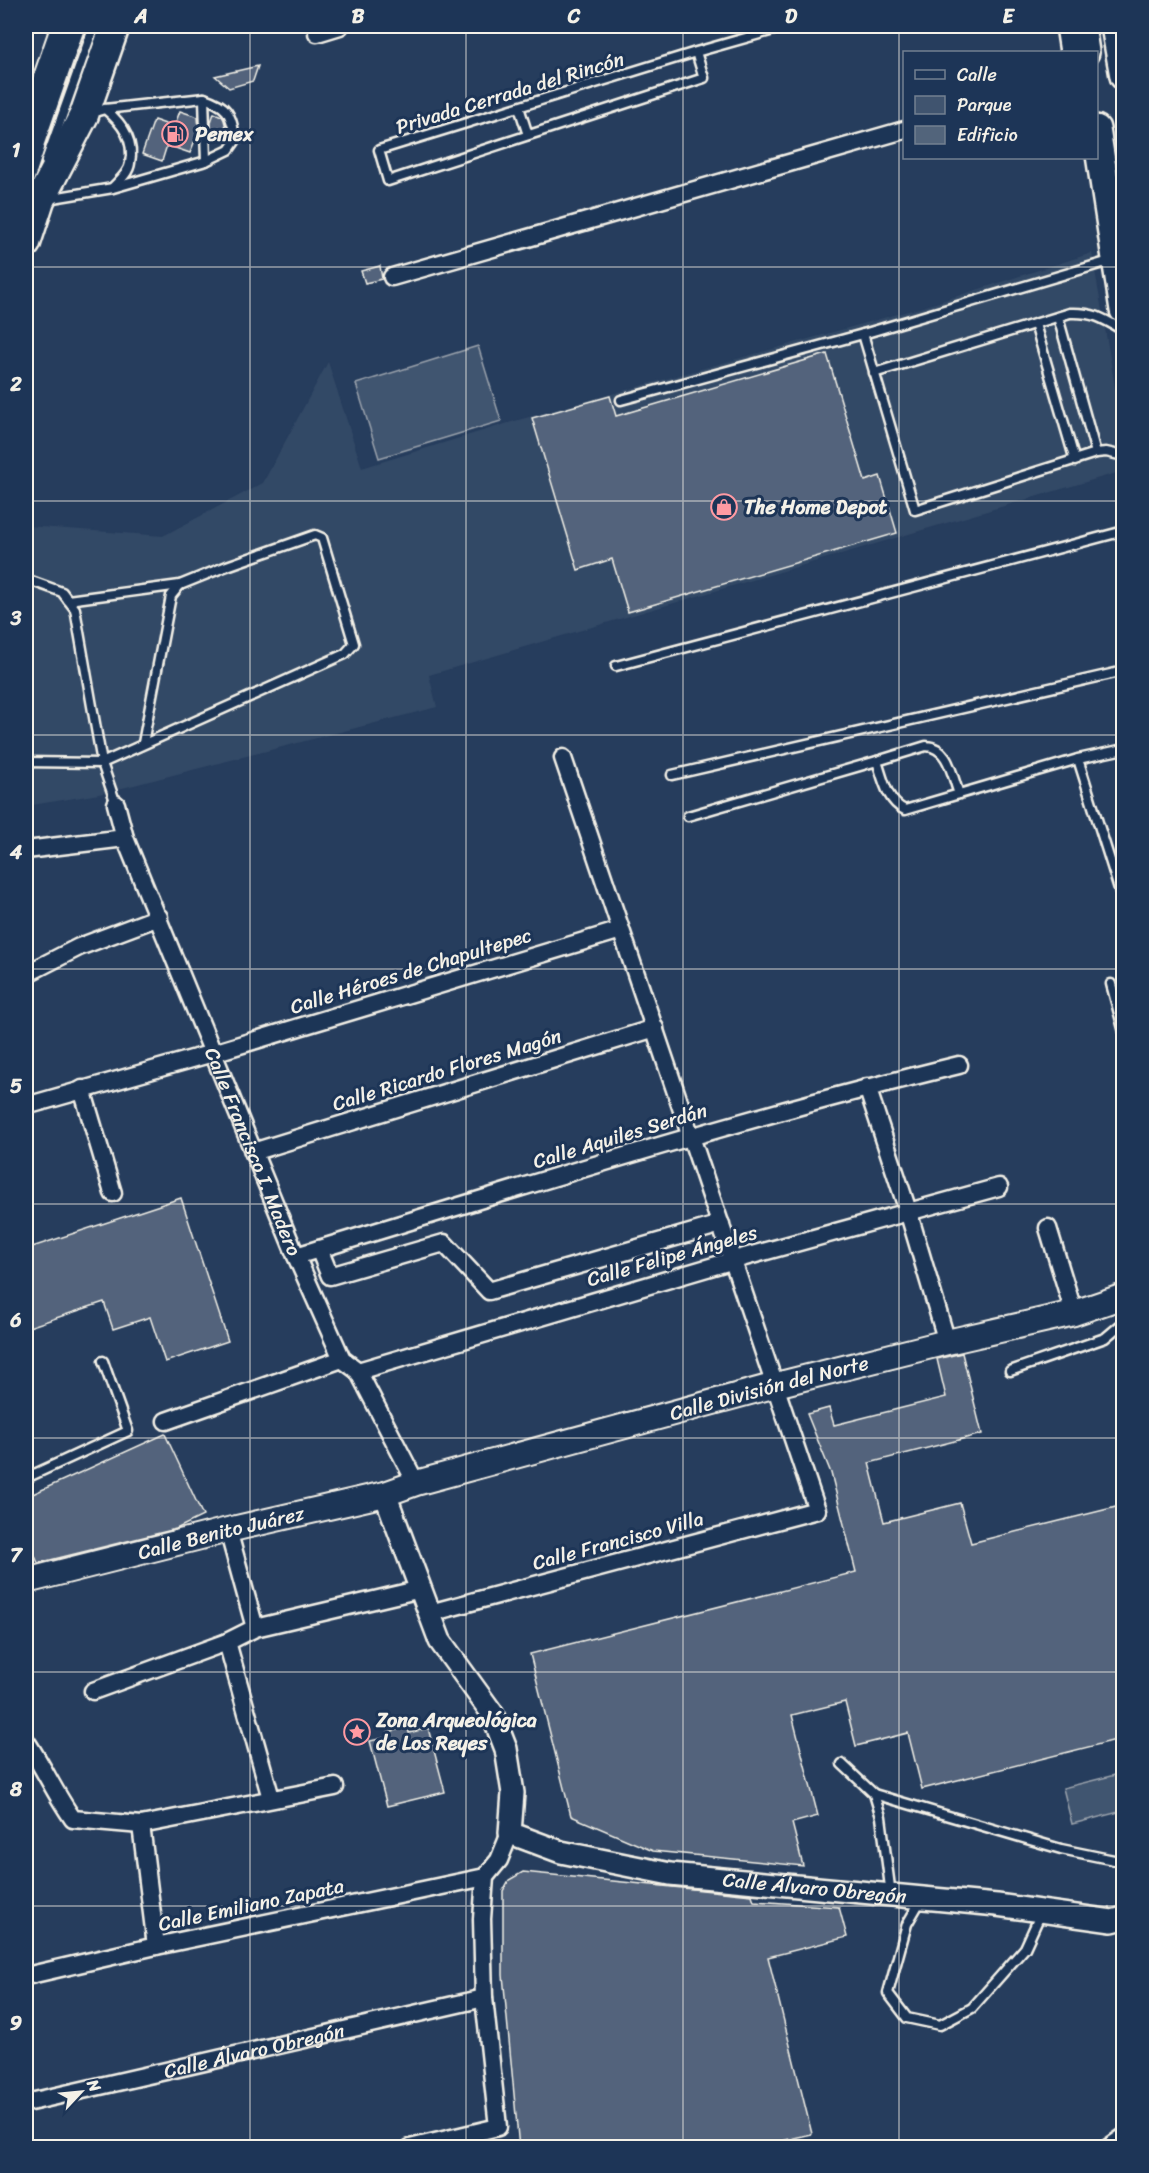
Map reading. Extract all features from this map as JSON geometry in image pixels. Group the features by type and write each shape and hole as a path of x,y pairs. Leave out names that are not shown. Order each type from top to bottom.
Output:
{"highway":[{"path":"35,141 68,26"},
{"path":"26,243 30,203 94,112 115,26"}],"main road":[{"path":"1081,26 1085,51"},
{"path":"1115,26 1124,76"},
{"path":"1098,148 1124,310"},
{"name":"Calle División del Norte","path":"416,1483 776,1384 1074,1312 1124,1296"},
{"name":"Calle Benito Juárez","path":"29,1578 386,1494 416,1483"}],"street":[{"path":"317,33 340,26"},
{"path":"1067,26 1071,51"},
{"path":"392,277 903,130"},
{"path":"563,758 776,1384"},
{"name":"Calle Francisco I. Madero","path":"116,804 125,838 296,1256 342,1359 358,1371 416,1483"},
{"path":"26,850 125,838"},
{"path":"26,974 79,947 159,917"},
{"name":"Calle Héroes de Chapultepec","path":"26,1106 213,1053 621,930"},
{"name":"Calle Ricardo Flores Magón","path":"253,1152 655,1028"},
{"name":"Calle Aquiles Serdán","path":"296,1256 692,1137 959,1065"},
{"path":"867,1088 908,1211 947,1342"},
{"path":"82,1089 113,1192"},
{"name":"Calle Felipe Ángeles","path":"358,1371 734,1260 999,1187"},
{"path":"319,1249 330,1276 444,1244 489,1292 721,1224"},
{"path":"1048,1228 1074,1312"},
{"path":"166,1421 342,1359"},
{"name":"Calle Francisco Villa","path":"430,1613 817,1510 776,1384"},
{"path":"386,1494 440,1641 492,1713 506,1749 513,1793 510,1833 499,1860 485,1877 482,1919 484,1998 498,2127 410,2148"},
{"path":"228,1530 255,1628"},
{"path":"93,1691 227,1642 255,1628 421,1589"},
{"path":"227,1642 271,1798"},
{"path":"26,1741 73,1819 141,1825 336,1787"},
{"path":"141,1825 156,1946"},
{"name":"Calle Álvaro Obregón","path":"510,1833 561,1852 670,1874 1042,1910 1112,1921 1124,1918"},
{"name":"Calle Emiliano Zapata","path":"26,1976 156,1946 485,1877"},
{"name":"Calle Álvaro Obregón","path":"26,2103 484,1998"},
{"path":"1108,2148 1124,2137"}],"lane":[{"path":"64,80 84,26"},
{"path":"30,203 94,26"},
{"name":"Privada Cerrada del Rincón","path":"528,135 388,181 379,150 696,52 788,26"},
{"path":"519,107 528,135 704,78 696,52"},
{"path":"30,203 113,188 207,161 229,150 236,140 230,113 220,103 204,98 94,112"},
{"path":"204,98 207,161"},
{"path":"94,112 119,120 129,137 130,164 125,175 113,188"},
{"path":"30,203 35,141"},
{"path":"621,400 863,334 1116,259"},
{"path":"874,373 1070,313 1086,313 1102,317 1124,331"},
{"path":"1058,317 1096,453"},
{"path":"1035,324 1075,460"},
{"path":"863,334 915,510 1096,453 1106,452 1124,456"},
{"path":"616,666 1124,531"},
{"path":"26,762 102,763 345,654 354,644 322,538 315,534 180,585 68,600"},
{"path":"26,579 62,592 75,609 102,763 116,804"},
{"path":"143,743 171,596 180,585"},
{"path":"672,775 1124,671"},
{"path":"688,816 926,746 933,746 945,756 959,794"},
{"path":"877,761 889,795 896,806 905,810 1078,759 1124,749"},
{"path":"1078,759 1120,892 1124,891"},
{"path":"1111,984 1124,1032"},
{"path":"1010,1371 1105,1338 1124,1322"},
{"path":"26,1478 128,1431 103,1361"},
{"path":"842,1764 874,1794 1061,1849 1124,1860"},
{"path":"874,1794 881,1817 891,1896"},
{"path":"922,1899 907,1924 888,1993 907,2018 940,2025 972,2008 1025,1948 1042,1910"}],"shaded area":[{"path":"1092,253 1123,434 1123,471 429,675 437,707 99,794 26,806 26,526 163,536 263,483 328,362 362,468 515,421 923,307"}],"green space":[{"path":"478,346 501,421 379,458 356,384"},
{"path":"1123,1773 1123,1811 1072,1824 1063,1788"}],"building":[{"path":"258,66 253,81 229,88 215,76"},
{"path":"180,111 198,117 199,130 190,153 167,145 162,161 142,154 154,120 174,127"},
{"path":"214,113 222,116 224,120 227,131 225,138 211,133"},
{"path":"380,266 382,279 365,283 361,271"},
{"name":"The Home Depot","path":"827,354 865,481 880,476 897,533 628,612 612,559 578,570 532,418 610,396 616,416"},
{"path":"181,1198 228,1341 165,1362 150,1317 113,1329 104,1302 26,1328 26,1249"},
{"path":"962,1353 982,1434 869,1463 884,1522 960,1503 971,1543 1124,1505 1124,1738 922,1789 908,1733 856,1746 845,1702 792,1715 818,1816 792,1823 803,1866 653,1851 571,1816 530,1654 856,1572 831,1473 807,1414 829,1408 834,1425 946,1397 937,1359"},
{"path":"165,1434 203,1516 176,1529 38,1563 26,1536 26,1497"},
{"path":"408,1727 409,1733 428,1728 445,1792 387,1806 370,1741 389,1737 388,1732"},
{"path":"523,1872 752,1895 754,1901 839,1907 847,1937 768,1957 812,2134 785,2140 787,2148 519,2148 503,1975 503,1891 509,1880"}],"place":[{"name":"Pemex","path":"175,134"},
{"name":"The Home Depot","path":"724,507"},
{"name":"Zona Arqueológica de Los Reyes","path":"357,1732"}]}
